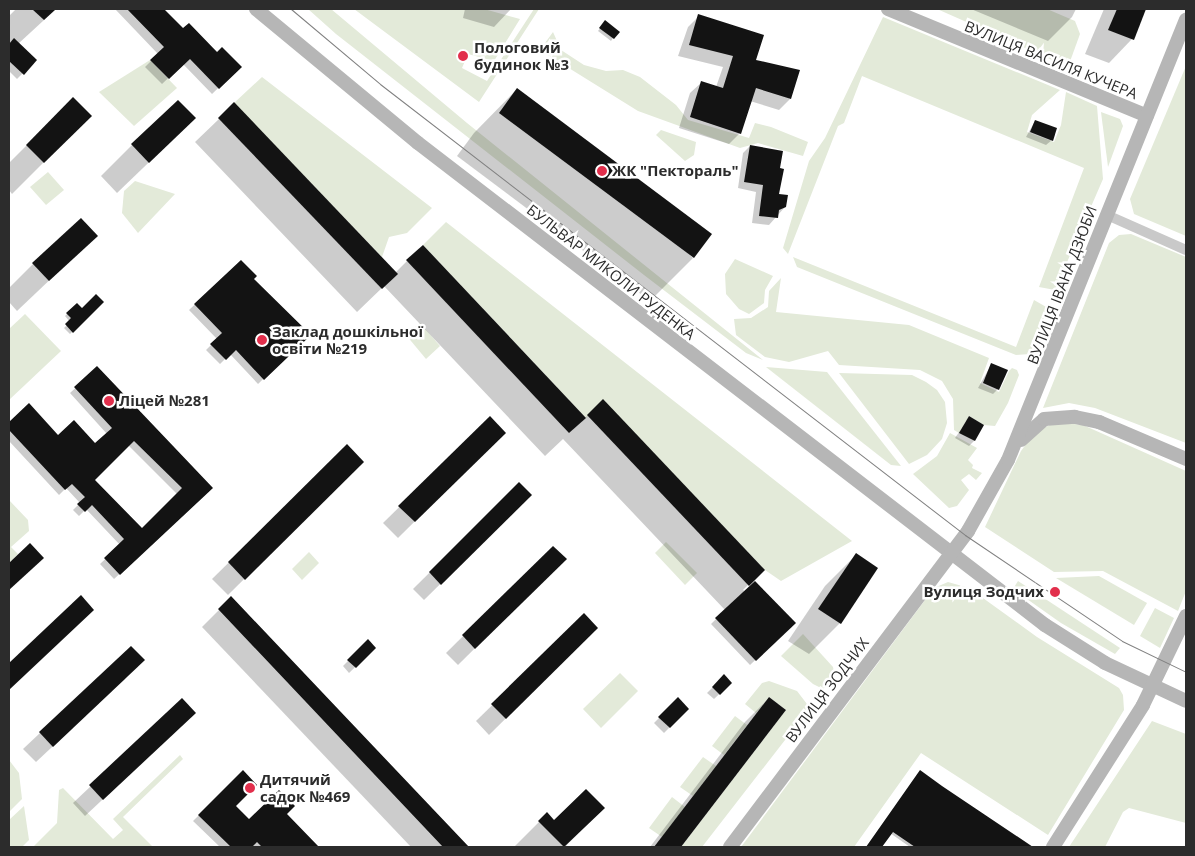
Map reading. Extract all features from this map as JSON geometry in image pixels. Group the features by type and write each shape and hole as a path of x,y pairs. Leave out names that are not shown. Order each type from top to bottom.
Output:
{"street":[{"name":"БУЛЬВАР МИКОЛИ РУДЕНКА","path":"256,9 418,143 1045,625 1105,663 1186,701"},
{"name":"ВУЛИЦЯ ВАСИЛЯ КУЧЕРА","path":"888,9 1147,116"},
{"name":"ВУЛИЦЯ ІВАНА ДЗЮБИ","path":"951,554 973,524 1017,443 1106,215 1186,20"},
{"path":"1106,215 1186,250"},
{"path":"1017,443 1044,420 1075,417 1099,422 1186,459"},
{"name":"ВУЛИЦЯ ЗОДЧИХ","path":"730,847 951,554"},
{"path":"1053,847 1152,686 1185,625"}],"green space":[{"path":"308,9 331,9 467,123 763,360 746,353 644,275 336,34"},
{"name":"Пологовий будинок №3","path":"354,9 484,9 520,19 494,61 468,54 462,68 487,81 534,9 539,9 479,102"},
{"path":"937,9 1047,9 1075,21 1080,34 1068,67"},
{"path":"883,17 1060,90 1032,115 1027,132 1054,142 1061,125 1066,92 1097,106 1103,179 1055,290 1039,287 1084,168 862,76 844,123 838,126 788,254 783,248 809,161 825,138"},
{"path":"553,32 561,50 584,65 606,71 623,70 640,77 676,105 688,120 749,138 755,123 771,127 808,142 803,156 758,143 740,148 638,111 543,52 545,43"},
{"path":"150,60 177,88 134,126 99,92"},
{"path":"1186,66 1186,236 1134,214 1130,199"},
{"path":"262,77 432,208 407,233 389,237 382,257 234,103"},
{"path":"1101,112 1120,119 1123,126 1108,167"},
{"path":"661,130 696,142 694,155 685,161 656,135"},
{"path":"48,172 64,190 46,205 30,187"},
{"path":"135,181 175,194 138,233 122,213 124,191"},
{"path":"446,222 852,541 781,581 765,570 603,400 586,418 423,245"},
{"path":"1131,234 1186,257 1186,443 1095,408 1069,403 1043,408 1109,243 1119,235"},
{"path":"793,257 1016,347 1034,300 1048,308 1030,354 1016,355 797,267"},
{"path":"735,259 773,276 765,290 764,303 749,314 739,309 726,294 725,274"},
{"path":"781,278 776,312 909,325 989,358 980,383 999,392 1009,371 1012,368 1017,370 1019,375 1008,403 995,426 984,425 969,416 959,433 954,430 953,399 942,381 920,370 839,365 828,351 789,362 765,357 736,335 734,319 751,318 768,307 769,291"},
{"path":"25,314 61,351 9,400 9,329"},
{"path":"420,323 440,346 426,359 406,335"},
{"path":"766,367 827,372 901,466 891,465"},
{"path":"839,373 912,375 926,382 937,390 945,402 947,423 942,439 927,455 909,464"},
{"path":"1056,422 1083,425 1186,471 1186,591 1178,611 1103,571 1054,572 985,527 1021,451 1035,432"},
{"path":"950,433 977,448 968,460 973,465 972,468 982,473 976,480 969,474 961,480 969,490 957,506 949,508 913,474 937,456"},
{"path":"9,500 28,520 29,531 11,547 18,554 9,563"},
{"path":"666,542 697,573 685,585 655,553"},
{"path":"309,552 319,563 302,580 292,569"},
{"path":"1099,576 1147,603 1134,625 1056,578"},
{"path":"1018,581 1120,648 1115,654 1061,623 1013,589"},
{"path":"948,582 969,588 1037,637 1119,688 1123,695 1124,710 1048,835 921,753 854,847 741,847 934,588"},
{"path":"1155,608 1174,618 1160,648 1140,636"},
{"path":"803,634 833,667 835,677 823,689 813,684 781,656"},
{"path":"620,673 638,691 601,728 583,709"},
{"path":"769,681 797,691 807,704 806,713 702,847 681,847 786,710 769,697 756,713 745,704 762,683"},
{"path":"735,716 747,725 724,755 712,746"},
{"path":"1152,721 1186,734 1186,823 1129,808 1123,812 1105,847 1069,847"},
{"path":"180,755 183,759 123,817 153,847 33,847 57,823 59,790 63,788 113,839 123,830 113,819"},
{"path":"703,757 716,766 693,796 680,787"},
{"path":"9,760 19,773 22,799 9,812"},
{"path":"672,797 685,807 662,837 649,828"},
{"path":"24,806 29,840 22,847 9,847 9,820"}],"building":[{"path":"32,9 56,9 44,20"},
{"path":"127,9 164,9 183,28 189,23 217,52 222,47 242,67 219,89 190,59 169,79 150,60 164,47"},
{"path":"1117,9 1146,9 1134,40 1108,30"},
{"path":"698,14 764,35 756,60 800,70 791,99 756,88 741,134 690,117 701,81 723,88 733,56 689,45"},
{"path":"605,20 620,32 614,39 599,28"},
{"path":"14,38 37,60 24,75 9,61 9,44"},
{"name":"ЖК \"Пектораль\"","path":"517,88 712,234 694,258 499,113"},
{"path":"73,97 92,116 44,163 26,145"},
{"path":"178,100 196,118 149,163 131,144"},
{"path":"234,102 398,274 382,289 218,118"},
{"path":"1035,120 1057,128 1053,141 1030,132"},
{"path":"750,145 783,151 780,168 784,169 779,194 788,195 786,207 779,210 778,218 759,216 763,185 744,182"},
{"path":"81,218 98,236 49,281 32,263"},
{"path":"423,245 586,418 569,433 406,260"},
{"path":"241,260 257,276 254,279 311,335 264,380 236,350 226,360 210,344 222,333 194,304"},
{"path":"96,294 104,302 73,333 65,324 71,318 66,313 77,303 82,308"},
{"path":"991,363 1008,370 999,390 983,383"},
{"path":"97,366 213,488 120,575 104,558 124,539 92,505 85,512 77,504 85,497 72,484 65,490 9,430 9,422 29,403 58,435 74,420 95,443 112,428 74,387","holes":["134,441 182,488 142,528 95,480"]},
{"path":"603,399 765,570 749,586 587,415"},
{"path":"490,416 506,433 415,522 398,506"},
{"path":"969,416 984,425 975,441 959,433"},
{"path":"347,444 364,462 245,580 228,562"},
{"path":"519,482 532,495 441,585 429,572"},
{"path":"30,543 44,558 9,590 9,563"},
{"path":"553,546 567,559 475,649 462,635"},
{"path":"856,553 878,568 841,624 818,609"},
{"path":"755,581 796,623 756,661 715,618"},
{"path":"81,595 94,610 9,690 9,663"},
{"path":"231,596 469,847 443,847 218,609"},
{"path":"584,613 598,628 506,719 491,704"},
{"path":"368,639 376,648 356,668 347,660"},
{"path":"131,646 145,660 53,747 39,732"},
{"path":"724,674 732,683 720,695 712,687"},
{"path":"678,697 689,709 670,728 658,717"},
{"path":"769,697 786,710 681,847 654,847"},
{"path":"182,698 196,713 103,800 89,785"},
{"path":"243,770 257,785 236,806 249,819 279,790 295,806 287,814 319,847 262,847 257,842 252,847 231,847 198,815"},
{"path":"920,770 1033,847 915,847 893,832 882,847 866,847"},
{"path":"586,789 605,808 564,847 538,821 547,812 554,820"}],"tram line":[{"path":"291,9 380,84 965,535 1122,641 1186,672"}],"place":[{"name":"Пологовий будинок №3","path":"463,56"},
{"name":"ЖК \"Пектораль\"","path":"602,171"},
{"name":"Заклад дошкільної освіти №219","path":"262,340"},
{"name":"Ліцей №281","path":"109,401"},
{"name":"Вулиця Зодчих","path":"1055,592"},
{"name":"Дитячий садок №469","path":"250,788"}]}
